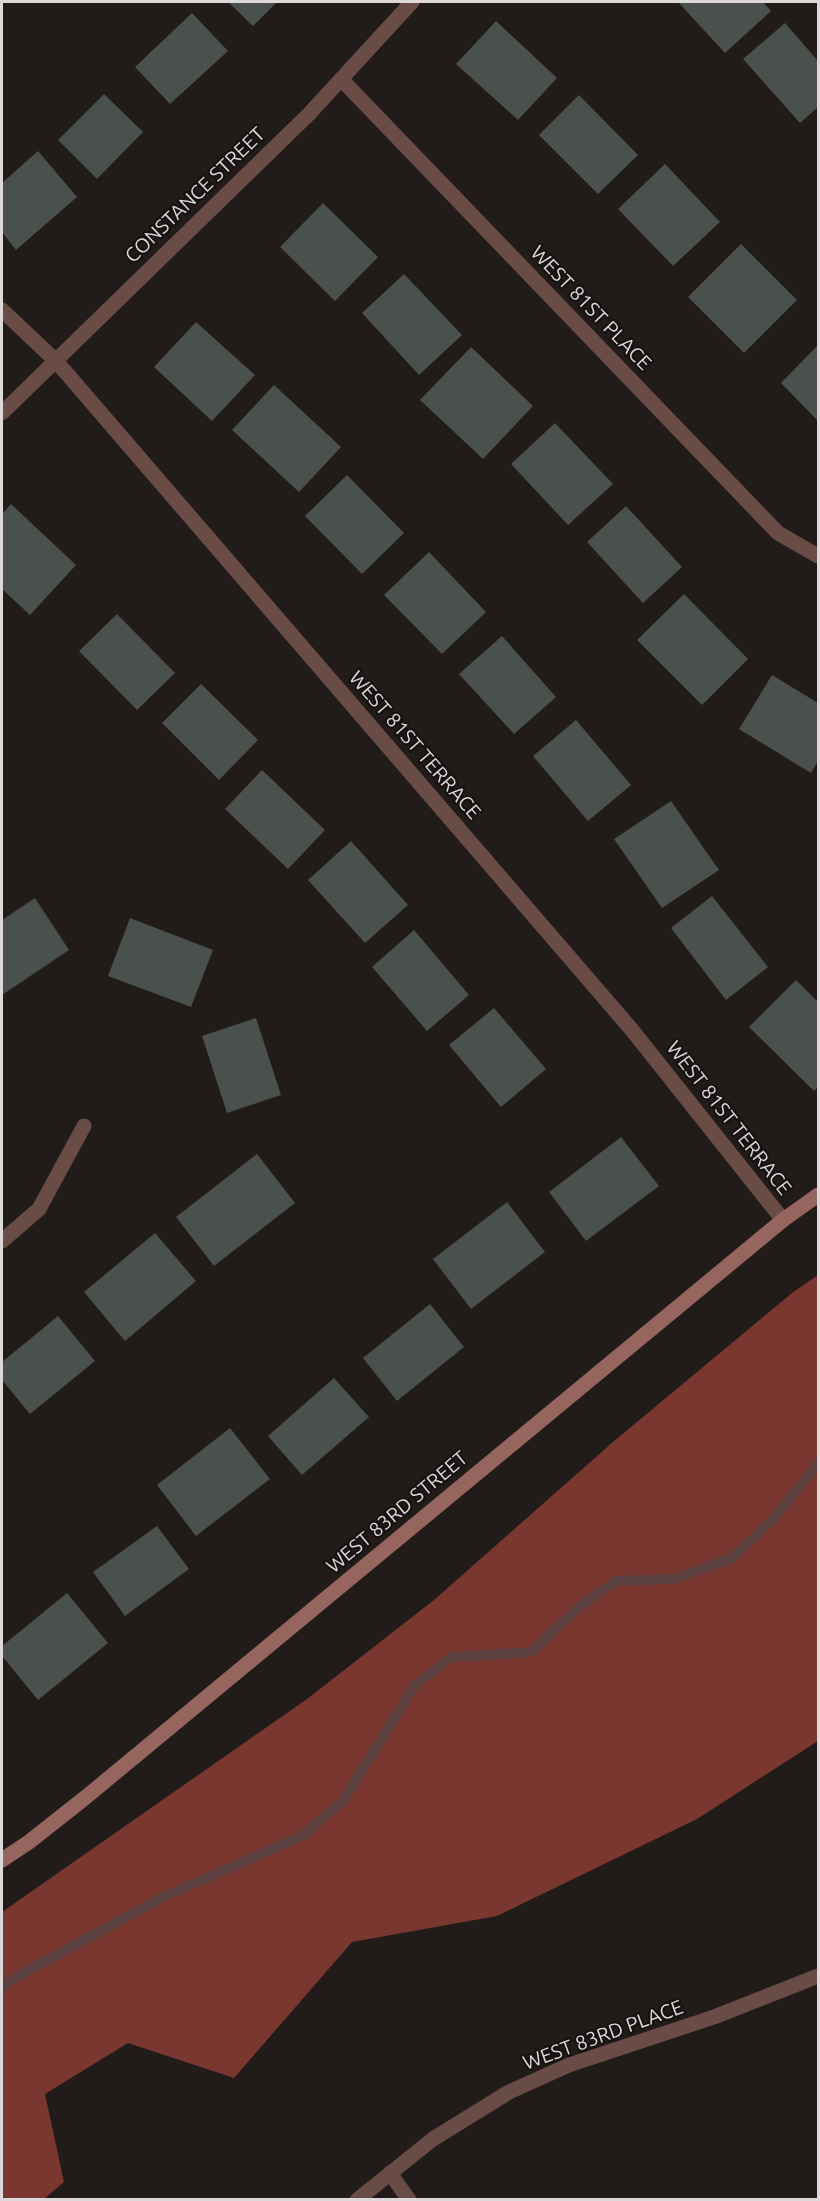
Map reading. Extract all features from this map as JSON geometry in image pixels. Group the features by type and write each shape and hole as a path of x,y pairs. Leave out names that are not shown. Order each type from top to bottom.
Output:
{"street":[{"name":"CONSTANCE STREET","path":"2,413 309,114 412,2"},
{"name":"WEST 81ST PLACE","path":"341,79 778,533 819,556"},
{"name":"WEST 81ST TERRACE","path":"2,310 56,361 632,1030 783,1220"},
{"path":"2,1241 39,1209 84,1126"},
{"name":"WEST 83RD STREET","path":"2,1860 29,1842 86,1797 783,1220 819,1195"},
{"name":"WEST 83RD PLACE","path":"357,2199 433,2139 509,2092 569,2066 714,2017 819,1976"},
{"path":"390,2173 409,2199"}],"shaded area":[{"path":"818,1275 818,1741 697,1819 497,1916 352,1942 234,2078 128,2043 45,2094 64,2182 44,2199 2,2199 2,1912 307,1699 434,1600 613,1442 792,1293"}],"building":[{"path":"228,2 277,2 253,26"},
{"path":"678,2 763,2 771,11 725,53"},
{"path":"192,13 228,51 170,104 135,67"},
{"path":"496,21 557,78 518,120 456,64"},
{"path":"785,23 818,61 818,107 800,123 743,59"},
{"path":"104,94 143,132 97,179 58,140"},
{"path":"579,95 638,155 598,194 539,135"},
{"path":"38,151 77,197 16,250 2,232 2,183"},
{"path":"665,164 720,222 673,266 618,209"},
{"path":"323,203 378,257 335,301 280,247"},
{"path":"741,244 797,300 744,353 688,297"},
{"path":"404,274 462,335 419,375 362,313"},
{"path":"196,322 255,375 212,421 154,367"},
{"path":"818,345 818,421 781,383"},
{"path":"471,347 533,406 483,459 420,400"},
{"path":"274,385 341,447 299,492 232,430"},
{"path":"555,423 613,484 568,525 511,464"},
{"path":"347,475 404,533 362,574 305,516"},
{"path":"11,504 76,565 30,615 2,589 2,514"},
{"path":"626,506 682,567 643,603 587,542"},
{"path":"429,552 486,612 442,654 384,595"},
{"path":"684,594 748,659 702,705 637,640"},
{"path":"117,614 175,673 137,710 79,651"},
{"path":"502,636 556,697 514,734 459,674"},
{"path":"772,675 818,703 818,761 811,773 739,729"},
{"path":"201,684 258,740 219,780 162,723"},
{"path":"576,720 631,785 588,821 533,756"},
{"path":"262,770 325,830 288,869 225,809"},
{"path":"671,801 719,870 662,908 614,839"},
{"path":"351,841 408,905 365,943 308,880"},
{"path":"712,896 768,967 726,1000 671,928"},
{"path":"35,898 69,950 2,995 2,920"},
{"path":"130,918 213,950 191,1007 108,976"},
{"path":"414,930 469,995 427,1031 372,967"},
{"path":"796,980 818,1002 818,1087 814,1091 749,1027"},
{"path":"494,1008 546,1069 501,1107 449,1045"},
{"path":"256,1018 281,1095 227,1113 202,1036"},
{"path":"621,1137 659,1186 586,1241 549,1192"},
{"path":"257,1154 295,1203 214,1266 176,1217"},
{"path":"507,1202 545,1252 471,1309 433,1259"},
{"path":"155,1233 196,1281 125,1341 84,1292"},
{"path":"430,1304 464,1347 397,1401 363,1358"},
{"path":"58,1316 95,1361 30,1414 2,1380 2,1362"},
{"path":"334,1378 369,1417 302,1475 268,1436"},
{"path":"230,1428 270,1479 196,1536 157,1485"},
{"path":"157,1526 189,1569 125,1616 93,1572"},
{"path":"67,1593 108,1643 38,1700 2,1656 2,1646"}],"waterway":[{"path":"2,1987 16,1977 163,1897 302,1836 343,1801 415,1685 452,1657 531,1652 580,1606 616,1581 673,1579 732,1558 774,1518 818,1464"}]}
